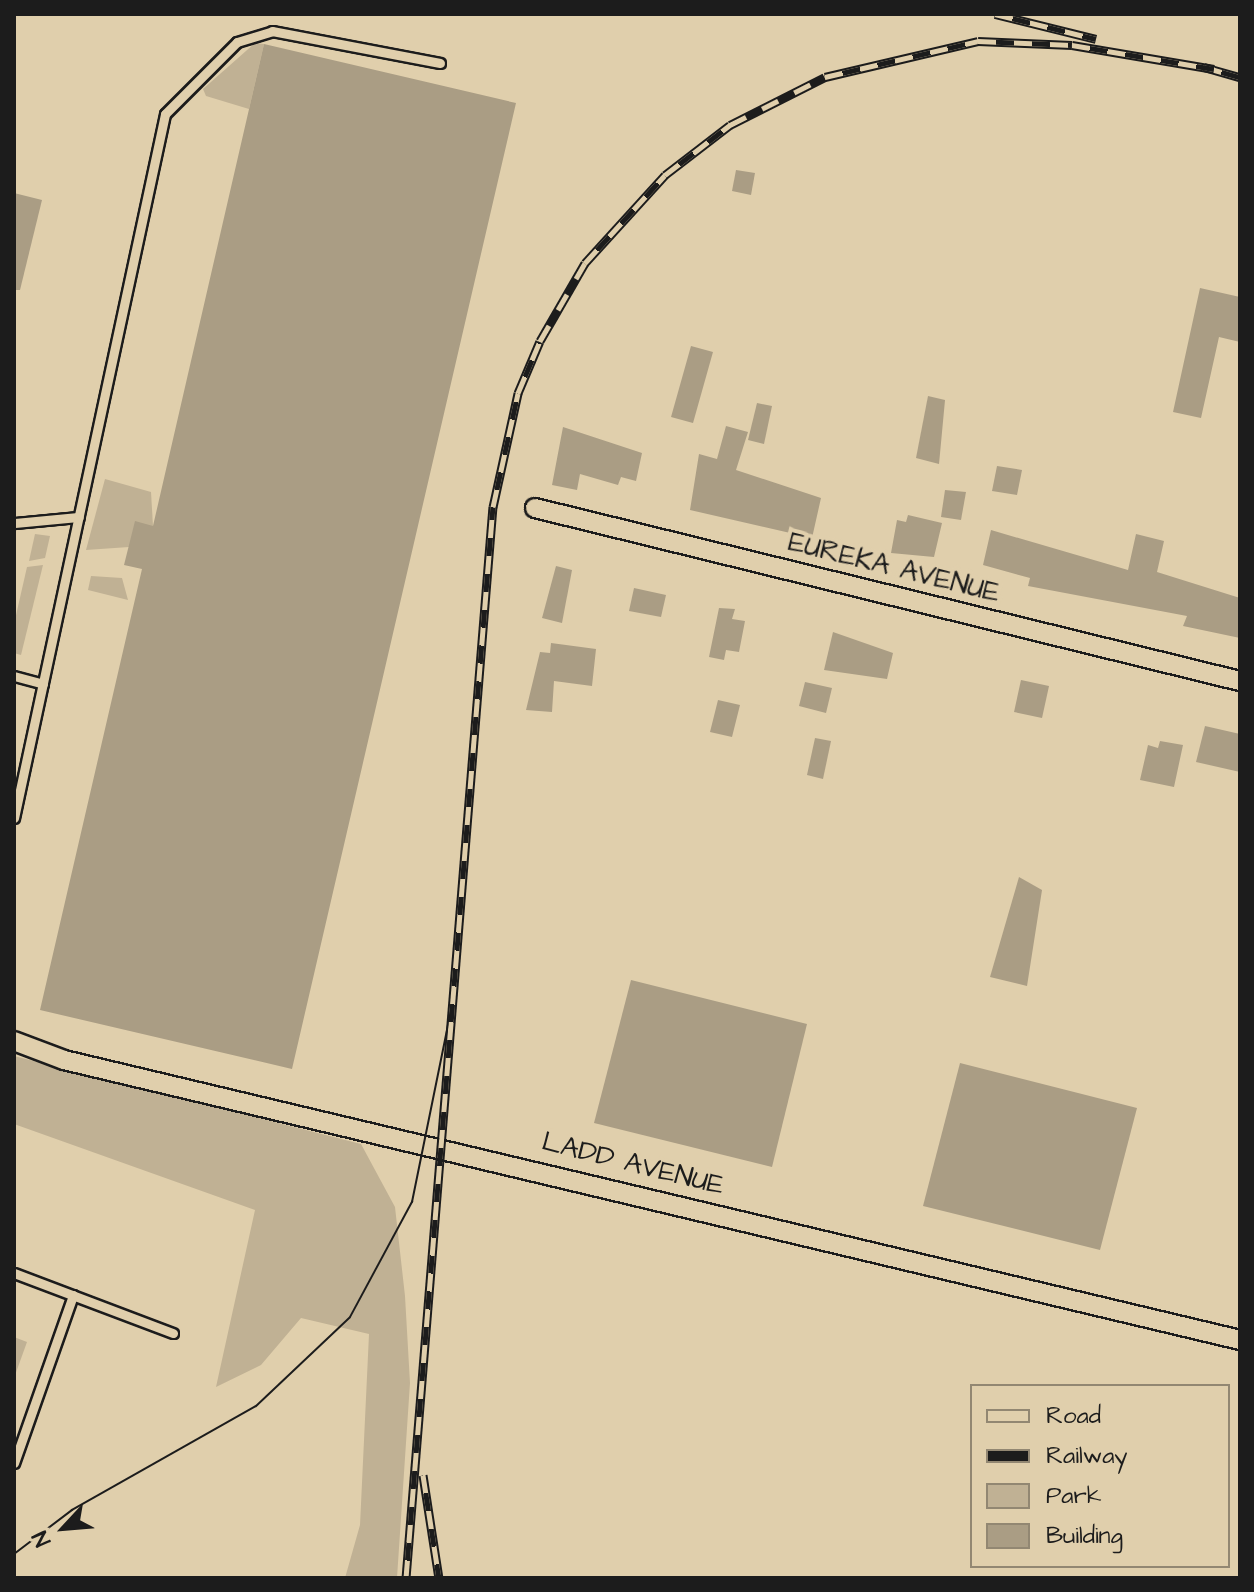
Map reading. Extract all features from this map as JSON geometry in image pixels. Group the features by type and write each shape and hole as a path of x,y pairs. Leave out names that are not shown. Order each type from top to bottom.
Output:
{"street":[{"name":"EUREKA AVENUE","path":"535,508 1240,681"},
{"name":"LADD AVENUE","path":"14,1041 64,1060 1240,1340"}],"lane":[{"path":"14,818 165,114 237,42 272,31 440,63"},
{"path":"14,523 79,517"},
{"path":"14,676 43,684"},
{"path":"14,1273 173,1333"},
{"path":"14,1463 73,1295"}],"green space":[{"path":"255,43 264,44 249,109 206,96 203,89"},
{"path":"105,479 151,492 153,526 129,547 86,550"},
{"path":"35,534 50,536 45,558 29,561"},
{"path":"43,565 21,655 14,653 14,624 27,567"},
{"path":"91,576 122,578 128,600 88,590"},
{"path":"14,1056 361,1144 395,1207 405,1296 410,1383 397,1578 345,1578 360,1525 369,1334 301,1318 261,1365 216,1387 255,1210 14,1124"},
{"path":"14,1337 27,1342 14,1378"}],"building":[{"path":"264,44 516,103 292,1069 40,1010 142,569 124,565 135,521 153,526"},
{"path":"736,170 755,173 751,195 732,191"},
{"path":"14,193 42,200 20,290 14,290"},
{"path":"1200,288 1240,297 1240,342 1219,337 1201,418 1173,412"},
{"path":"691,346 713,352 693,423 671,417"},
{"path":"928,396 945,400 939,464 916,458"},
{"path":"757,403 772,406 764,444 748,440"},
{"path":"726,426 748,432 736,470 821,498 812,538 690,510 699,454 717,459"},
{"path":"563,427 642,453 636,481 621,477 618,485 580,474 577,490 552,485"},
{"path":"997,466 1022,470 1017,495 992,491"},
{"path":"945,490 966,492 961,520 941,517"},
{"path":"908,515 942,523 934,557 891,553 897,520 906,522"},
{"path":"991,530 1128,570 1136,534 1164,541 1157,572 1240,598 1240,638 1183,626 1187,616 1028,586 1030,578 983,565"},
{"path":"556,566 572,570 562,623 542,618"},
{"path":"634,588 666,595 661,617 629,611"},
{"path":"719,608 735,609 732,619 745,621 739,652 726,650 724,660 709,657"},
{"path":"833,632 893,653 887,679 824,670"},
{"path":"551,643 596,649 592,686 554,681 552,712 526,710 540,652 550,653"},
{"path":"1021,680 1049,686 1042,718 1014,712"},
{"path":"805,682 832,688 826,713 799,706"},
{"path":"718,700 740,705 732,737 710,732"},
{"path":"1205,726 1240,734 1240,772 1196,762"},
{"path":"815,738 831,741 823,779 807,775"},
{"path":"1160,741 1183,745 1174,787 1140,780 1148,745 1158,748"},
{"path":"1019,877 1042,890 1027,986 990,977"},
{"path":"631,980 807,1024 772,1167 594,1123"},
{"path":"960,1063 1137,1108 1100,1250 923,1206"}],"tram line":[{"path":"14,1554 72,1510 256,1406 350,1317 412,1202 451,1010"}],"railway":[{"path":"995,14 1096,39"},
{"path":"406,1578 493,507 518,393 540,341 585,263 665,175 730,125 825,77 978,41 1072,45 1214,69"},
{"path":"1204,67 1240,77"},
{"path":"423,1475 439,1578"}]}
